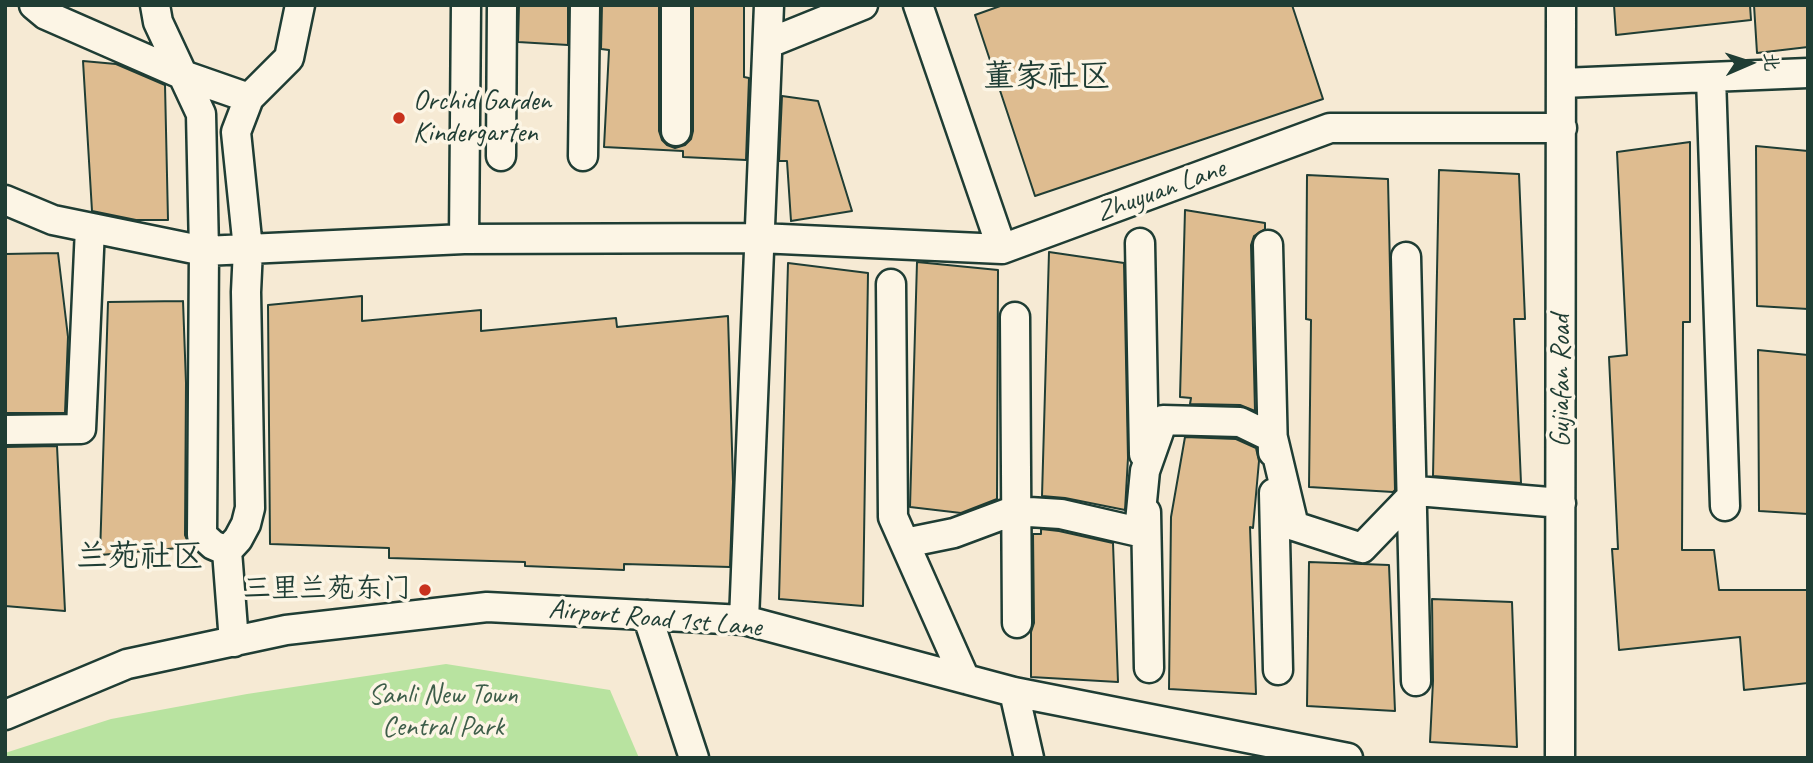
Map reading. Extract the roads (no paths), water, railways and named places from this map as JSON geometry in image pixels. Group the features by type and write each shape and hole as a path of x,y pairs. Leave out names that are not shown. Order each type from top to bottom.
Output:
{"street":[{"path":"34,5 46,15 183,75 249,98"},
{"path":"155,5 158,22 201,114 204,251 202,535 213,545 227,551"},
{"path":"234,642 227,551 242,532 250,508 246,292 248,249 236,132 249,98 289,58 300,5"},
{"path":"464,240 466,5"},
{"path":"501,156 502,5"},
{"path":"583,156 585,5"},
{"path":"676,5 676,131"},
{"path":"744,620 769,5"},
{"path":"769,43 863,5"},
{"path":"918,5 1002,249"},
{"name":"Gujiafan Road","path":"1560,758 1561,5"},
{"path":"1562,83 1808,73"},
{"path":"1711,77 1725,506"},
{"name":"Zhuyuan Lane","path":"5,200 54,220 204,251 464,240 759,238 1002,249 1330,128 1562,128"},
{"path":"5,430 82,429 90,228"},
{"path":"1140,243 1149,668"},
{"path":"1268,245 1278,670"},
{"path":"1406,257 1416,681"},
{"path":"891,284 893,517 965,679"},
{"path":"1016,317 1017,623"},
{"path":"905,543 954,533 1018,511 1061,514 1139,532 1145,471 1163,421 1240,422 1273,438"},
{"path":"1273,438 1294,526 1362,548 1417,491 1561,503"},
{"name":"Airport Road 1st Lane","path":"5,715 127,664 286,630 487,607 744,620 1014,692 1348,758"},
{"path":"647,615 694,758"},
{"path":"1014,692 1029,758"}],"place":[{"name":"Orchid Garden Kindergarten","path":"399,118"},
{"name":"三里兰苑东门","path":"425,590"}],"district":[{"name":"董家社区","path":"1047,78"},
{"name":"兰苑社区","path":"140,558"}],"park label":[{"name":"Sanli New Town Central Park","path":"443,712"}]}
